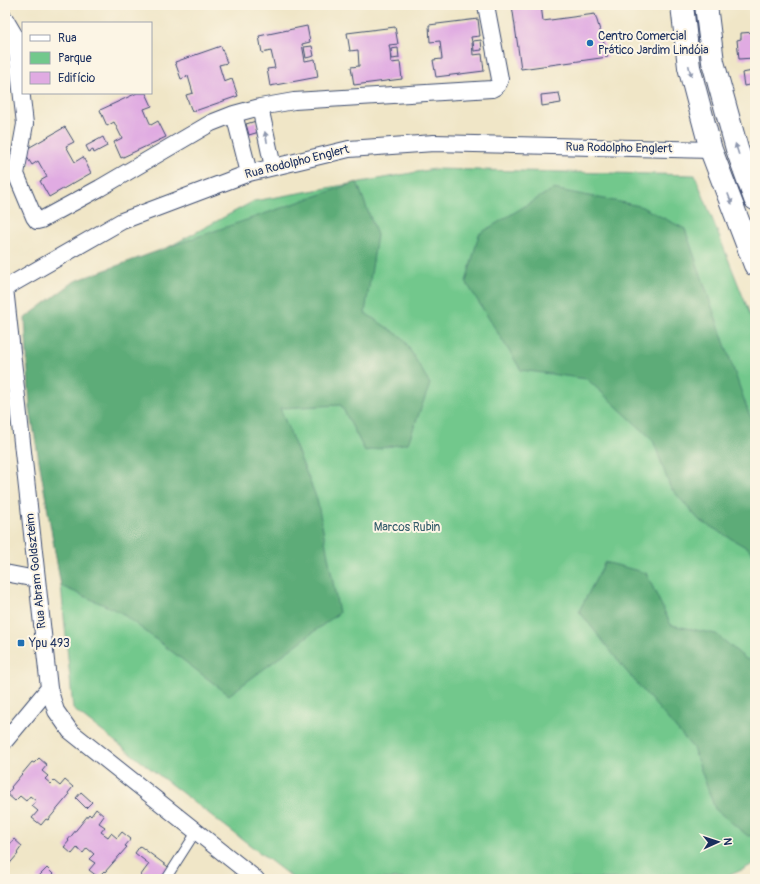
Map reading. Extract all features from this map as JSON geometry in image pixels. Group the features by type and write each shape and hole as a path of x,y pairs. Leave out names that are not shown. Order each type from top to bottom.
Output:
{"main road":[{"path":"682,5 689,67 711,150 755,265"},
{"path":"706,5 713,62 737,149 755,199"}],"street":[{"path":"22,94 26,127 16,174 37,221 100,188 211,123 234,114 260,107 294,101 492,89 499,84 500,79 486,5"},
{"path":"5,19 15,36 22,94"},
{"path":"260,107 273,166"},
{"path":"234,114 249,173"},
{"name":"Rua Rodolpho Englert","path":"5,288 122,221 249,173 273,166 349,149 434,143 711,150"},
{"name":"Rua Abram Goldszteim","path":"5,288 49,688 56,711 70,731 256,879"},
{"path":"5,573 36,579"},
{"path":"5,741 49,688"}],"lane":[{"path":"166,879 196,832"}],"green space":[{"name":"Marcos Rubin","path":"434,169 695,175 755,327 755,863 721,879 294,879 73,709 35,319 254,201"},
{"path":"357,182 377,235 365,313 403,338 430,384 408,443 365,451 341,405 280,408 317,499 339,613 229,695 120,612 61,586 30,409 25,318 75,281 191,239"},
{"path":"553,189 640,206 685,229 749,414 755,423 755,557 749,549 699,520 670,487 653,440 587,379 521,370 466,282 479,234"},
{"path":"605,562 646,573 671,625 716,634 746,659 755,662 755,835 748,836 715,809 693,748 627,672 579,611"}],"building":[{"path":"512,5 541,5 543,21 595,14 608,57 521,69"},
{"path":"478,19 480,36 471,37 473,55 482,54 484,71 436,77 433,60 442,59 440,41 430,42 429,25"},
{"path":"307,26 310,42 302,44 305,61 315,59 318,77 270,86 267,69 275,68 271,51 262,53 259,36"},
{"path":"395,27 398,44 389,45 391,63 400,62 402,79 354,85 351,67 359,66 358,50 350,51 347,33"},
{"path":"755,32 755,53 753,53 753,58 739,59 737,40 741,39 741,33"},
{"path":"481,40 482,50 474,51 473,41"},
{"path":"221,46 227,63 219,65 224,82 232,79 238,96 192,112 186,95 193,93 188,76 181,79 175,62"},
{"path":"312,46 314,56 306,58 304,47"},
{"path":"398,48 399,58 392,59 391,49"},
{"path":"753,71 755,84 744,86 742,73"},
{"path":"559,93 561,103 542,106 541,95"},
{"path":"135,94 146,94 152,106 144,109 149,121 151,125 158,121 166,137 121,158 114,142 122,138 114,122 107,126 100,110"},
{"path":"256,121 259,132 249,135 246,124"},
{"path":"65,127 74,142 66,146 75,162 83,157 91,173 49,197 40,181 47,177 38,161 32,165 23,151"},
{"path":"103,137 107,146 94,153 93,150 89,152 86,146"},
{"path":"39,758 47,765 42,771 48,776 45,779 51,784 54,781 60,786 65,780 73,787 68,793 69,795 48,820 46,819 41,825 32,818 38,811 32,806 36,801 30,796 26,801 20,796 15,801 7,794 32,762 34,763"},
{"path":"81,792 92,802 86,808 76,798"},
{"path":"96,809 104,816 99,823 105,827 101,832 108,837 111,833 117,838 122,832 131,839 125,846 127,847 105,872 104,871 98,877 89,870 95,863 89,859 94,854 87,848 83,853 77,848 72,854 64,847 89,814 91,816"},
{"path":"14,839 22,846 17,853 18,854 5,869 5,842 9,845"},
{"path":"140,846 171,869 163,879 138,879 149,864 135,853"},
{"path":"47,868 58,879 36,879"}],"place":[{"name":"Centro Comercial Prático Jardim Lindóia","path":"590,43"},
{"name":"Ypu 493","path":"21,643"}]}
